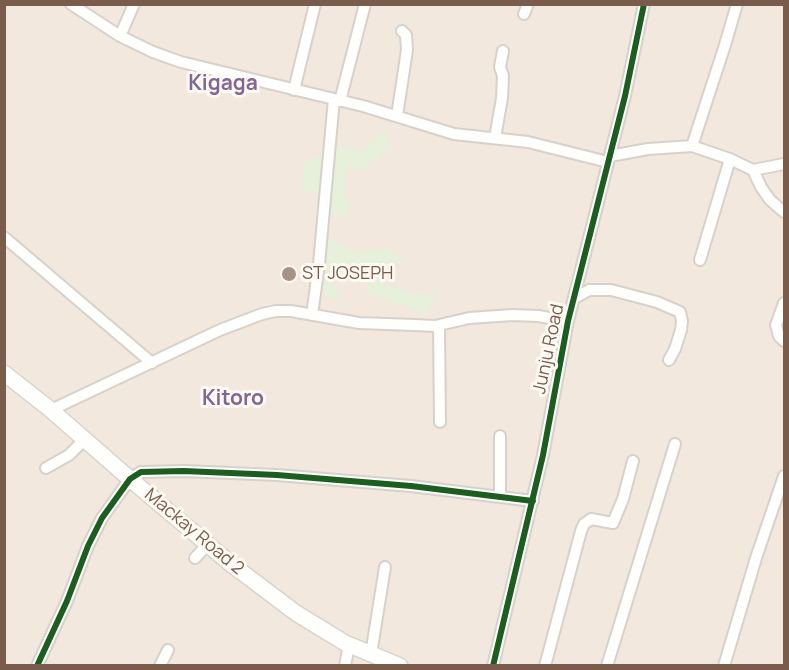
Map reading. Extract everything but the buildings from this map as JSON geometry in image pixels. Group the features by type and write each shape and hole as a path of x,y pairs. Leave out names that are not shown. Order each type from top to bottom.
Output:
{"street":[{"path":"71,4 120,36 180,62 337,100 454,134 528,142 609,159 648,149 692,146 730,159 753,170 770,200 784,212"},
{"path":"120,36 134,4"},
{"path":"294,90 315,4"},
{"path":"312,315 320,264 337,100 365,4"},
{"name":"Junju Road","path":"493,666 533,501 568,321 609,159 644,4"},
{"path":"692,146 737,4"},
{"path":"397,116 407,50 406,35 402,31"},
{"path":"495,138 502,98 503,76 500,67 502,51"},
{"path":"700,260 730,159"},
{"path":"753,170 784,164"},
{"path":"4,237 152,363"},
{"path":"575,298 589,290 611,290 657,302 680,312 681,330 669,360"},
{"path":"784,303 776,325 778,336 784,341"},
{"path":"51,410 220,330 276,311 359,323 439,326 469,318 513,315 568,321"},
{"path":"439,326 440,422"},
{"name":"Mackay Road 2","path":"4,373 51,410 208,544 296,613 349,645 400,666"},
{"path":"500,436 500,497"},
{"path":"46,468 69,455 85,439"},
{"path":"607,666 675,444"},
{"path":"545,666 584,524 591,519 613,523 623,499 633,461"},
{"path":"37,666 67,601 88,546 109,507 130,479 141,472 184,471 277,475 411,486 533,501"},
{"path":"724,666 756,558 784,476"},
{"path":"195,558 208,544"},
{"path":"371,654 385,567"},
{"path":"345,666 349,645"},
{"path":"160,666 168,650"}],"shaded area":[{"path":"4,5 784,5 784,665 5,665"}],"green space":[{"path":"385,131 392,145 363,172 351,166 344,174 346,188 343,194 352,206 345,217 330,216 332,192 326,178 320,192 302,190 304,163 341,145 361,152"},
{"path":"327,238 359,252 389,249 407,262 379,267 383,286 435,297 427,315 369,293 364,270 332,281 340,300 325,296"}],"cycle path":[{"path":"493,666 543,455 568,321 625,96 644,4"},
{"path":"37,666 102,518 130,479 141,472 184,471 277,475 411,486 533,501"}],"place":[{"name":"ST JOSEPH","path":"289,274"}],"district":[{"name":"Kigaga","path":"223,84"},
{"name":"Kitoro","path":"233,399"}]}
